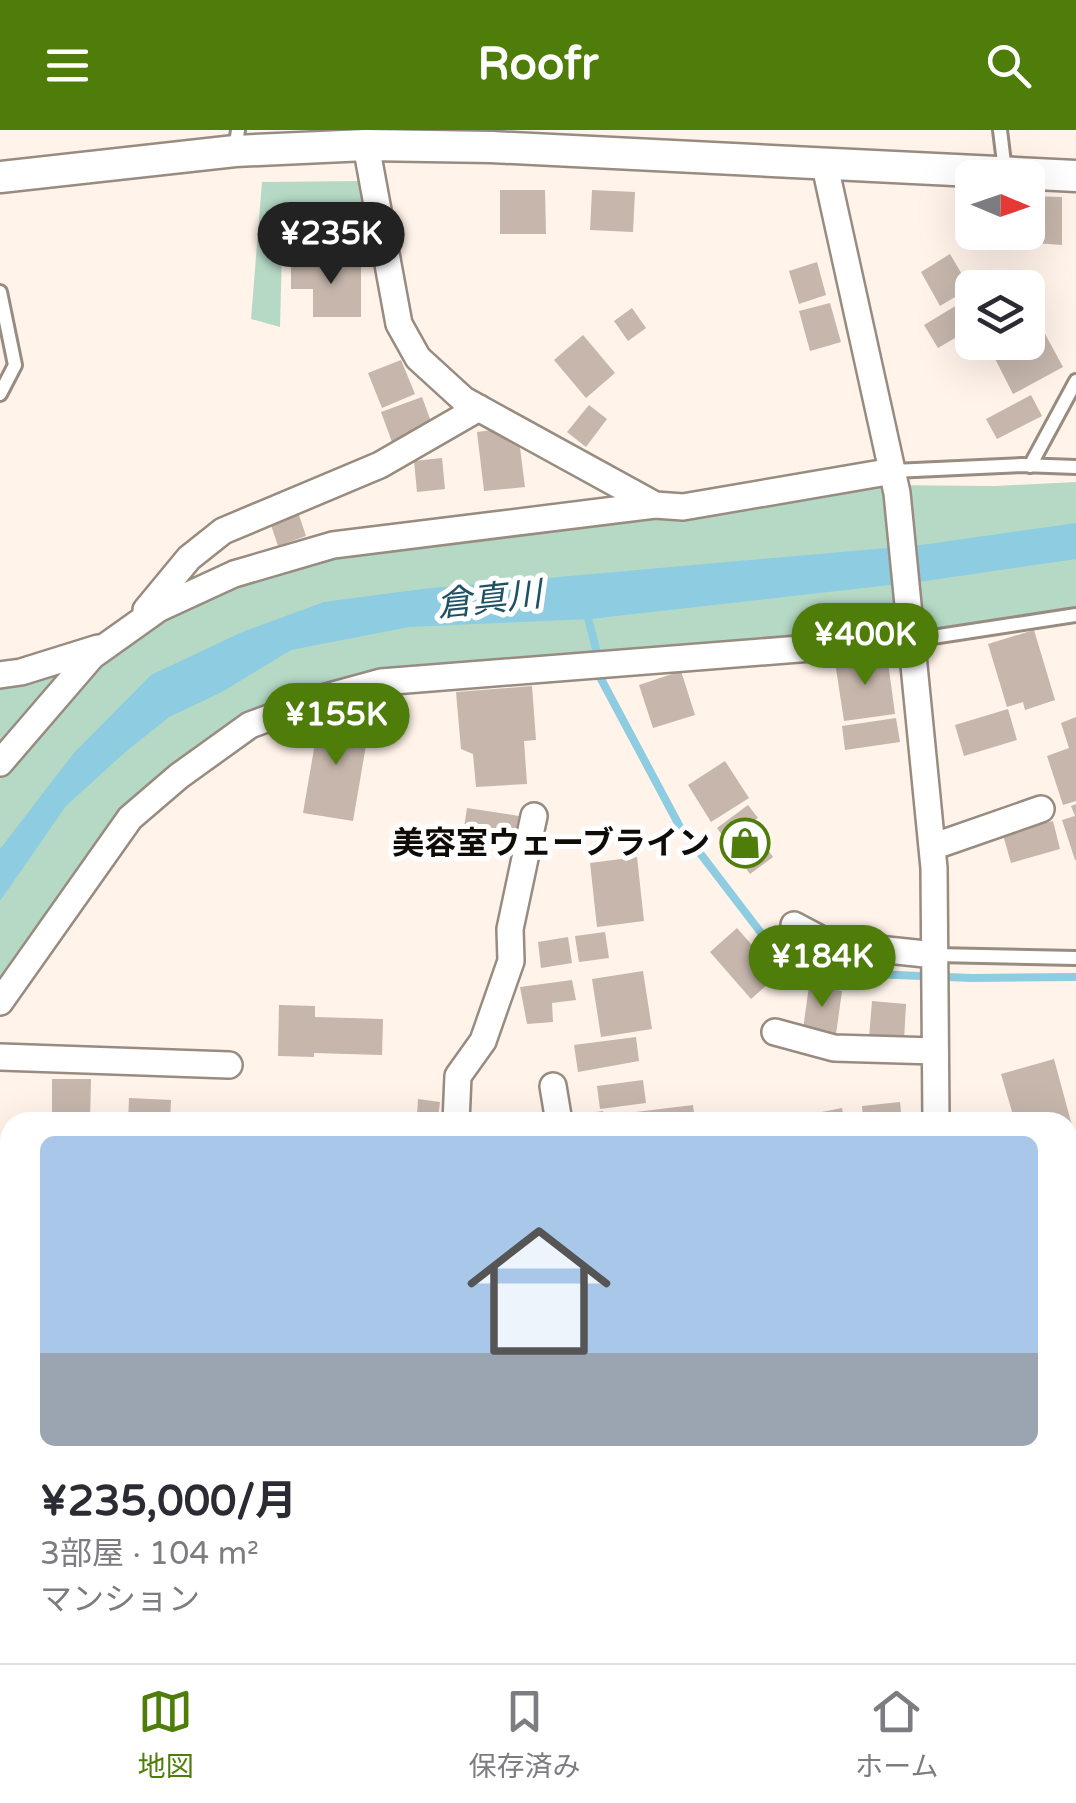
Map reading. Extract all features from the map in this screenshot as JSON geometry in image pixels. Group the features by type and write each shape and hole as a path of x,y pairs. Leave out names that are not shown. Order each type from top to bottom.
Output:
{"street":[{"path":"0,177 237,140 366,145 426,138 537,140 825,166 955,171"},
{"path":"366,145 399,324 418,358 464,400 655,505"},
{"path":"825,166 895,482 932,847 936,1112"},
{"path":"1045,175 1076,176"},
{"path":"130,629 189,558 223,530 380,465 479,408"},
{"path":"0,763 92,656 158,609 234,574 333,546 655,505 683,507 895,482"},
{"path":"0,1002 130,818 179,776 250,726 326,697 382,682 912,635"},
{"path":"0,675 108,644"},
{"path":"932,847 1041,809"},
{"path":"456,1112 458,1076 483,1041 511,961 510,928 534,816"},
{"path":"794,925 830,944 935,955"},
{"path":"774,1032 834,1048 936,1051"},
{"path":"0,1057 229,1065"},
{"path":"553,1086 557,1112"}],"lane":[{"path":"1000,130 1004,160"},
{"path":"0,292 15,365 0,394"},
{"path":"1030,466 1076,382"},
{"path":"895,482 1030,466 1076,467"},
{"path":"912,635 1076,614"},
{"path":"935,955 1076,958"}],"green space":[{"path":"363,181 373,253 282,251 280,327 251,319 262,182"},
{"path":"1076,482 1076,610 889,642 381,682 275,707 169,784 0,985 0,779 92,656 210,585 376,540 879,485"},
{"path":"74,662 0,753 0,680"}],"water":[{"name":"倉真川","path":"1076,523 1076,559 925,581 590,619 409,627 291,650 222,692 169,717 123,754 66,806 0,901 0,849 73,754 151,675 240,633 324,602 422,589 921,545"}],"building":[{"path":"500,190 545,190 546,234 500,234"},
{"path":"592,190 635,192 633,232 590,230"},
{"path":"1045,196 1062,197 1062,245 1045,244"},
{"path":"950,254 959,270 955,270 955,297 940,306 921,272"},
{"path":"817,262 826,295 799,304 789,271"},
{"path":"291,263 361,263 361,317 313,317 313,289 291,289"},
{"path":"830,303 841,342 810,351 799,311"},
{"path":"955,306 955,338 938,348 924,325"},
{"path":"632,308 646,328 628,341 614,321"},
{"path":"1045,334 1063,367 1013,394 996,360 1045,360"},
{"path":"583,335 615,373 586,398 554,360"},
{"path":"401,360 415,394 382,408 368,373"},
{"path":"1031,395 1042,416 997,439 986,419"},
{"path":"422,397 433,427 392,442 381,412"},
{"path":"589,405 607,419 586,447 567,432"},
{"path":"506,428 507,441 519,440 525,487 484,491 477,432"},
{"path":"442,458 445,489 417,492 414,461"},
{"path":"298,512 306,536 278,546 270,522"},
{"path":"1034,630 1055,700 1025,710 1023,702 1007,707 988,644"},
{"path":"887,655 895,714 844,721 835,662"},
{"path":"681,671 695,715 653,728 639,685"},
{"path":"532,686 536,740 524,741 527,784 476,787 473,754 461,749 456,692"},
{"path":"1008,709 1017,740 964,756 955,725"},
{"path":"320,714 370,722 353,821 303,813"},
{"path":"1076,717 1076,801 1063,805 1047,756 1069,748 1061,723"},
{"path":"896,718 900,742 845,750 842,726"},
{"path":"725,761 749,798 711,822 688,785"},
{"path":"1076,804 1075,860 1062,820 1075,816 1071,806"},
{"name":"美容室ウェーブライン","path":"748,805 758,818 749,824 773,857 750,874 717,828"},
{"path":"467,808 519,816 515,841 463,834"},
{"path":"1053,821 1060,849 1011,863 1003,835"},
{"path":"637,857 644,921 597,927 590,863"},
{"path":"737,928 778,975 751,999 710,952"},
{"path":"605,932 609,958 579,962 575,936"},
{"path":"568,937 572,963 541,968 538,942"},
{"path":"643,971 652,1029 601,1037 592,979"},
{"path":"572,980 576,1000 552,1003 553,1022 527,1024 520,987"},
{"path":"809,986 842,991 836,1034 803,1029"},
{"path":"872,1001 906,1004 904,1041 869,1038"},
{"path":"279,1005 315,1006 315,1017 383,1019 382,1055 278,1056"},
{"path":"636,1037 639,1061 578,1072 574,1045"},
{"path":"1054,1059 1068,1112 1012,1112 1001,1074"},
{"path":"52,1079 91,1079 90,1112 52,1112"},
{"path":"643,1080 646,1103 600,1109 597,1086"},
{"path":"129,1098 171,1100 170,1112 128,1112"},
{"path":"418,1099 440,1102 439,1112 417,1112"},
{"path":"900,1102 901,1112 862,1112 862,1106"},
{"path":"693,1105 694,1112 636,1112"}],"waterway":[{"path":"586,610 596,649"},
{"path":"601,679 680,827 768,942 820,972 972,978 1076,977"}],"place":[{"name":"美容室ウェーブライン","path":"745,843"}]}
